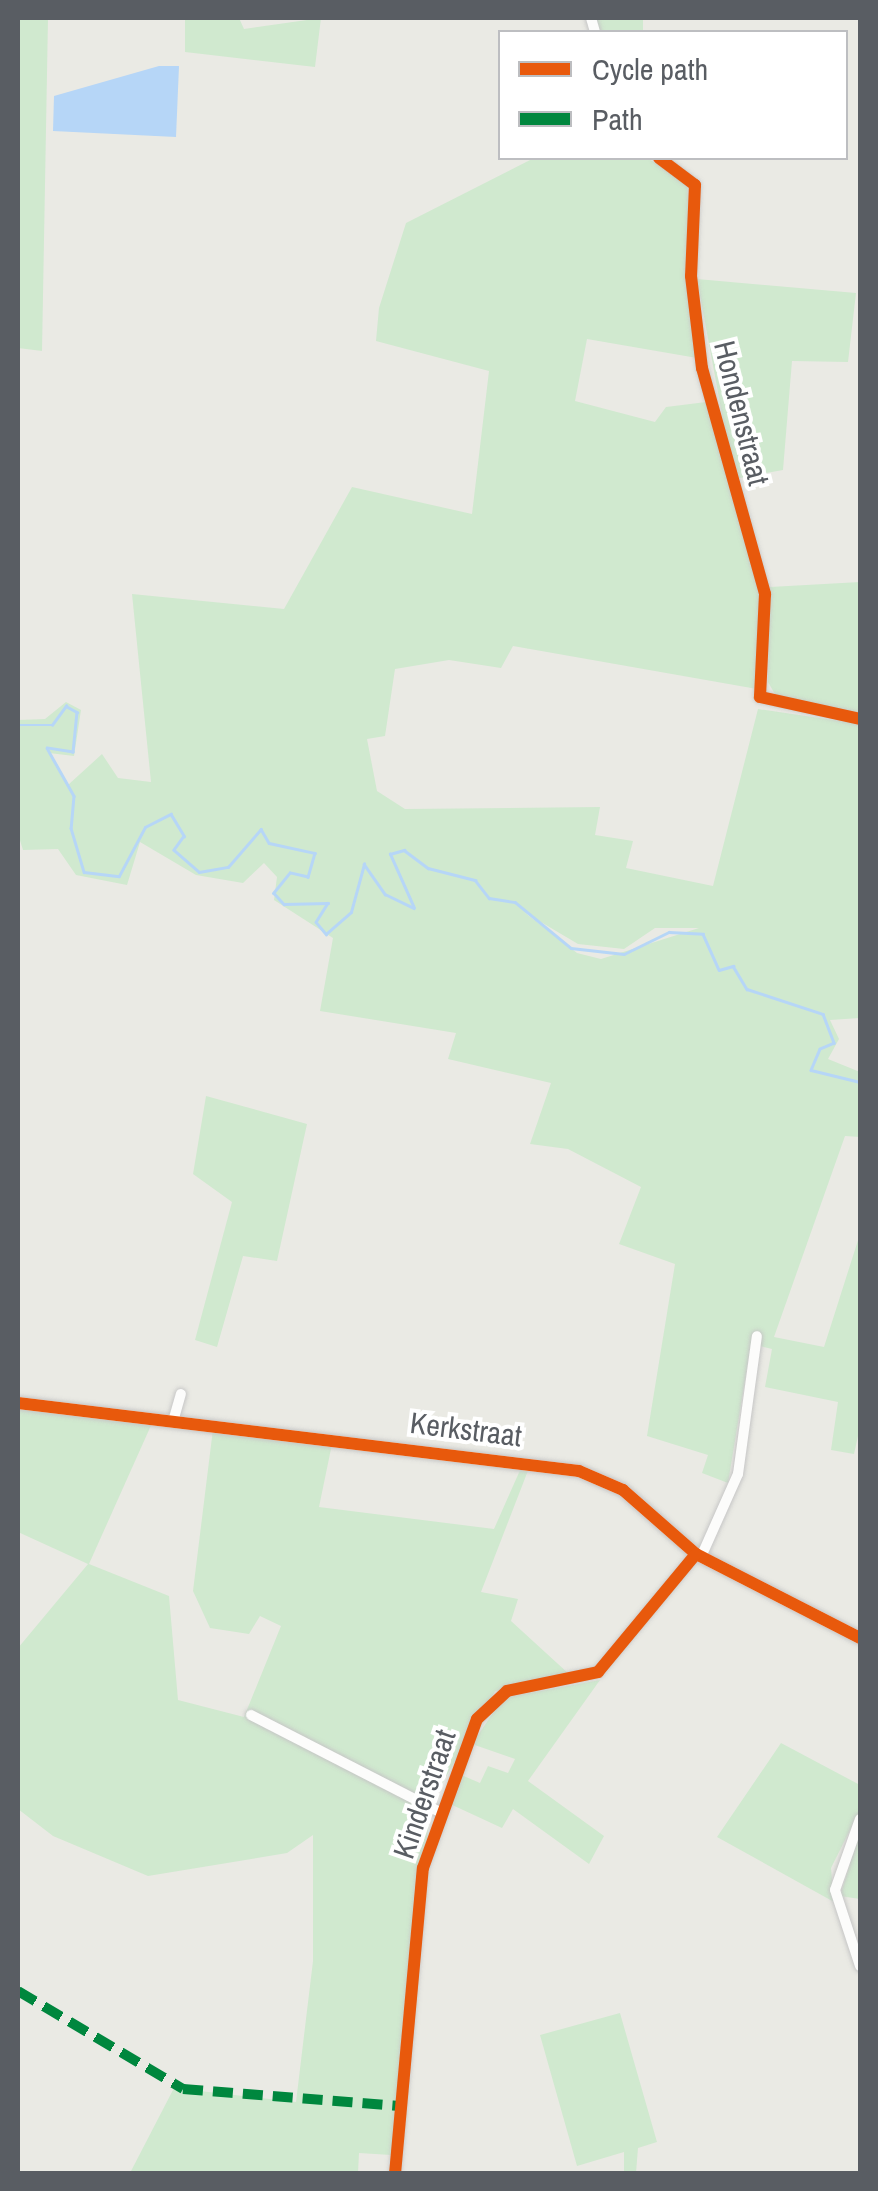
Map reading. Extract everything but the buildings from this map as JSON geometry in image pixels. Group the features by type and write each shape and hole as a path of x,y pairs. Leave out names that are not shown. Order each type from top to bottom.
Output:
{"street":[{"name":"Hondenstraat","path":"662,160 695,185 692,300 724,464 759,561 760,697 860,720"},
{"name":"Kinderstraat","path":"394,2174 412,1940 438,1811 490,1701 528,1683 598,1672 699,1556 738,1474 757,1336"},
{"path":"174,1418 181,1394"},
{"name":"Kerkstraat","path":"18,1403 549,1463 623,1490 699,1556 860,1638"},
{"path":"251,1715 438,1811"},
{"path":"860,1820 835,1890 860,1966"}],"green space":[{"path":"18,18 48,18 42,351 18,348"},
{"path":"185,18 239,18 244,29 321,18 315,67 185,52"},
{"path":"595,18 643,18 643,30 595,30"},
{"path":"530,160 650,160 687,181 697,358 587,339 575,401 655,422 666,407 706,402 760,595 757,689 513,646 501,668 449,660 395,669 385,736 367,739 377,791 405,809 600,807 595,835 633,841 626,868 713,886 758,709 860,724 860,1018 830,1020 839,1039 828,1059 860,1072 860,1137 845,1136 774,1337 824,1347 860,1234 860,1427 854,1454 831,1450 838,1402 765,1387 772,1349 751,1344 728,1483 702,1473 708,1455 647,1436 675,1264 619,1244 641,1187 568,1149 530,1144 551,1083 448,1059 456,1033 320,1011 333,938 274,900 277,877 264,863 243,883 196,875 140,842 127,885 76,875 58,849 23,850 18,834 18,720 45,719 66,702 81,710 74,756 49,753 68,785 102,754 118,778 151,782 132,594 284,609 352,487 472,514 489,371 376,341 379,308 406,223","holes":["524,912 578,944 624,949 655,928 699,928 601,959 577,953"]},
{"path":"697,279 856,293 848,362 792,361 783,470 734,479"},
{"path":"860,582 860,716 776,696 768,682 770,587"},
{"path":"206,1096 307,1124 277,1261 243,1256 217,1347 195,1340 232,1202 193,1174"},
{"path":"18,1408 153,1421 89,1564 169,1596 178,1700 244,1717 281,1626 260,1616 249,1634 210,1628 193,1591 213,1429 332,1444 319,1507 494,1529 521,1468 529,1468 481,1592 518,1599 511,1621 569,1674 495,1691 431,1803 391,2155 359,2153 358,2173 130,2173 174,2088 296,2102 313,1961 313,1835 287,1853 148,1876 53,1836 18,1809 18,1648 88,1564 18,1532"},
{"path":"600,1680 528,1781 604,1836 589,1864 513,1809 502,1828 448,1803 459,1774 480,1783 488,1766 508,1773 515,1759 472,1744 503,1698"},
{"path":"781,1743 860,1785 860,1810 831,1868 834,1902 717,1837"},
{"path":"860,1832 860,1899 840,1896"},
{"path":"620,2013 657,2142 638,2148 636,2173 624,2173 624,2152 577,2166 540,2035"}],"water":[{"path":"159,66 179,66 176,137 53,131 54,96"}],"waterway":[{"path":"18,751 18,725 52,725 66,706 77,712 73,752 47,748 74,796 71,828 84,872 119,876 145,827 171,814 184,836 174,850 199,872 228,867 261,829 269,843 315,853 308,877 290,873 274,893 284,904 328,903 316,922 326,934 351,912 364,864 385,894 414,908 390,854 404,850 428,868 475,880 489,898 515,902 571,948 624,954 669,932 703,934 719,970 733,966 747,989 823,1014 834,1043 820,1049 811,1070 860,1082"},
{"path":"860,1104 860,1129"}],"marked path":[{"path":"18,1991 183,2089 399,2106"}],"cycle path":[{"path":"662,160 695,185 691,276 702,368 765,594 760,697 860,719"},
{"path":"18,1403 579,1471 623,1490 696,1554 860,1638"},
{"path":"395,2174 423,1868 477,1719 507,1691 598,1672 696,1554"}]}
